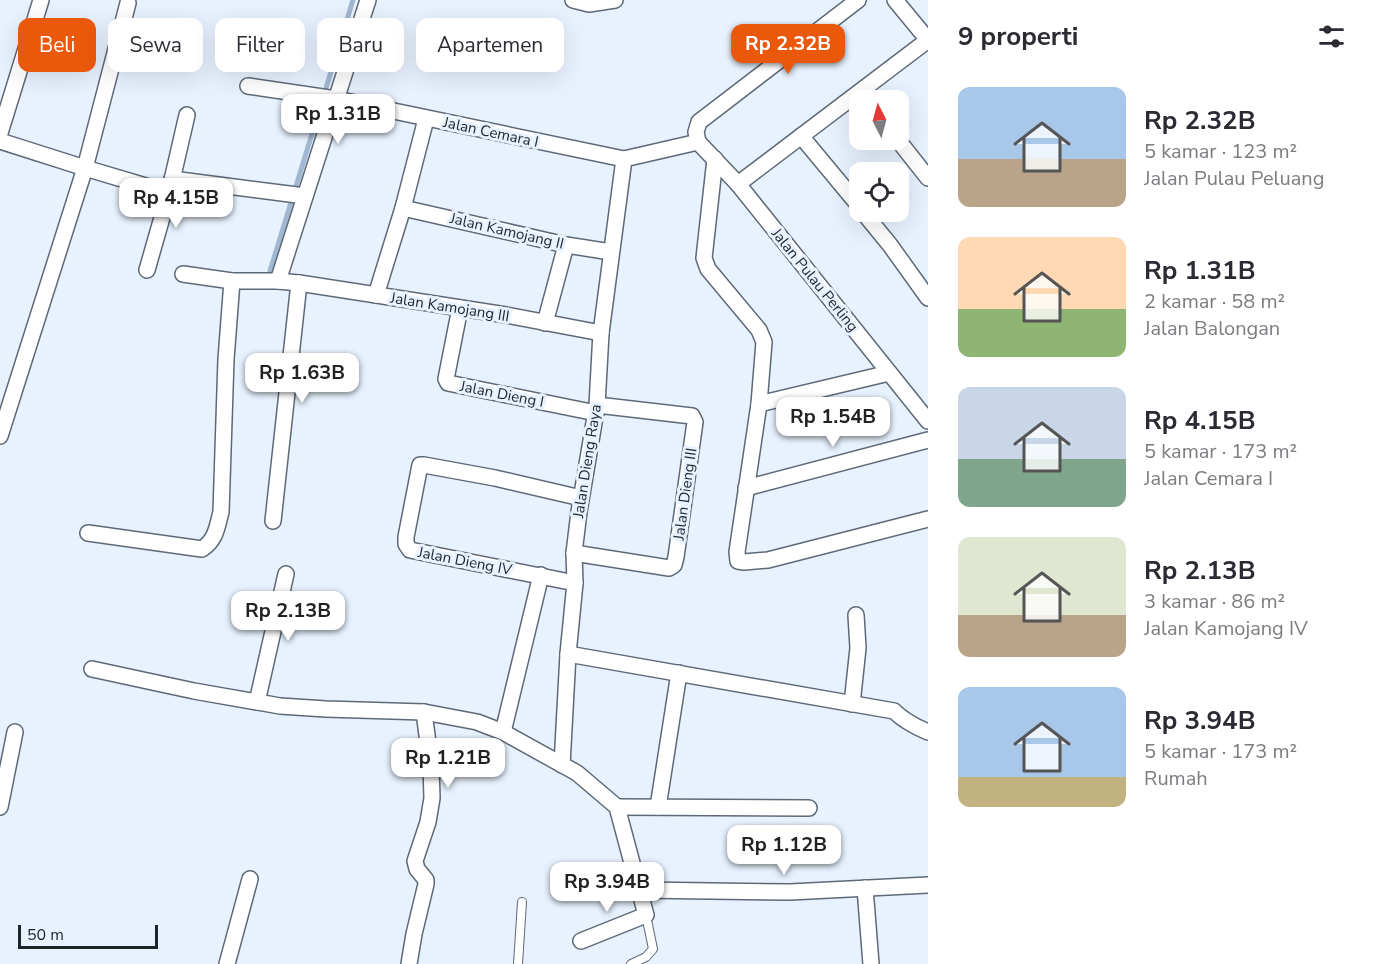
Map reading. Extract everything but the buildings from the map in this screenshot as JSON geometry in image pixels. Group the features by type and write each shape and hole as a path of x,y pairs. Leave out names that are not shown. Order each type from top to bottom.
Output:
{"street":[{"path":"0,133 41,0"},
{"path":"278,281 297,195 327,98 368,0"},
{"path":"573,0 589,4 615,0"},
{"path":"698,142 696,132 699,122 858,0"},
{"path":"871,90 928,40 895,0"},
{"path":"0,436 85,168 128,3"},
{"name":"Jalan Cemara I","path":"248,86 327,98 624,159 698,142"},
{"path":"738,184 801,136 849,106"},
{"path":"147,270 187,115"},
{"path":"376,295 403,208 426,118"},
{"path":"801,136 849,194"},
{"path":"0,141 85,168 170,186 297,195"},
{"name":"Jalan Pulau Perling","path":"698,142 738,184 889,373 923,405 928,421"},
{"path":"906,150 928,178"},
{"name":"Jalan Dieng Raya","path":"562,765 568,654 575,583 574,553 597,409 601,333 624,159"},
{"path":"715,159 704,258 708,269 759,330 764,342 759,404 737,552 738,561 768,560 928,519"},
{"name":"Jalan Kamojang II","path":"403,208 567,245 611,252"},
{"path":"871,222 928,297"},
{"path":"545,323 567,245"},
{"name":"Jalan Kamojang III","path":"183,274 232,281 299,283 601,333"},
{"path":"88,532 202,549 209,545 215,536 221,512 226,359 232,281"},
{"path":"273,521 299,283"},
{"name":"Jalan Dieng I","path":"460,308 446,379 448,383 597,409"},
{"path":"759,404 889,373"},
{"name":"Jalan Dieng III","path":"574,553 669,568 674,565 676,557 695,422 692,416 597,409"},
{"path":"746,488 928,440"},
{"name":"Jalan Dieng IV","path":"575,583 410,550 406,544 406,537 420,465 495,478 581,498"},
{"path":"257,702 286,574"},
{"path":"503,732 541,575"},
{"path":"852,704 858,648 856,615"},
{"path":"568,654 894,711 900,717 928,732"},
{"path":"92,669 194,691 295,708 424,712 477,722 503,732 577,773 617,807 646,915 581,941"},
{"path":"658,807 679,673"},
{"path":"408,964 426,884 415,861 428,822 432,798 431,766 424,712"},
{"path":"0,807 15,732"},
{"path":"617,807 809,808"},
{"path":"227,964 250,879"},
{"path":"640,890 790,892 928,885"},
{"path":"865,888 871,964"}],"lane":[{"path":"518,964 522,902"},
{"path":"631,964 646,957 653,949 646,915"}],"waterway":[{"path":"270,271 353,0"}]}
